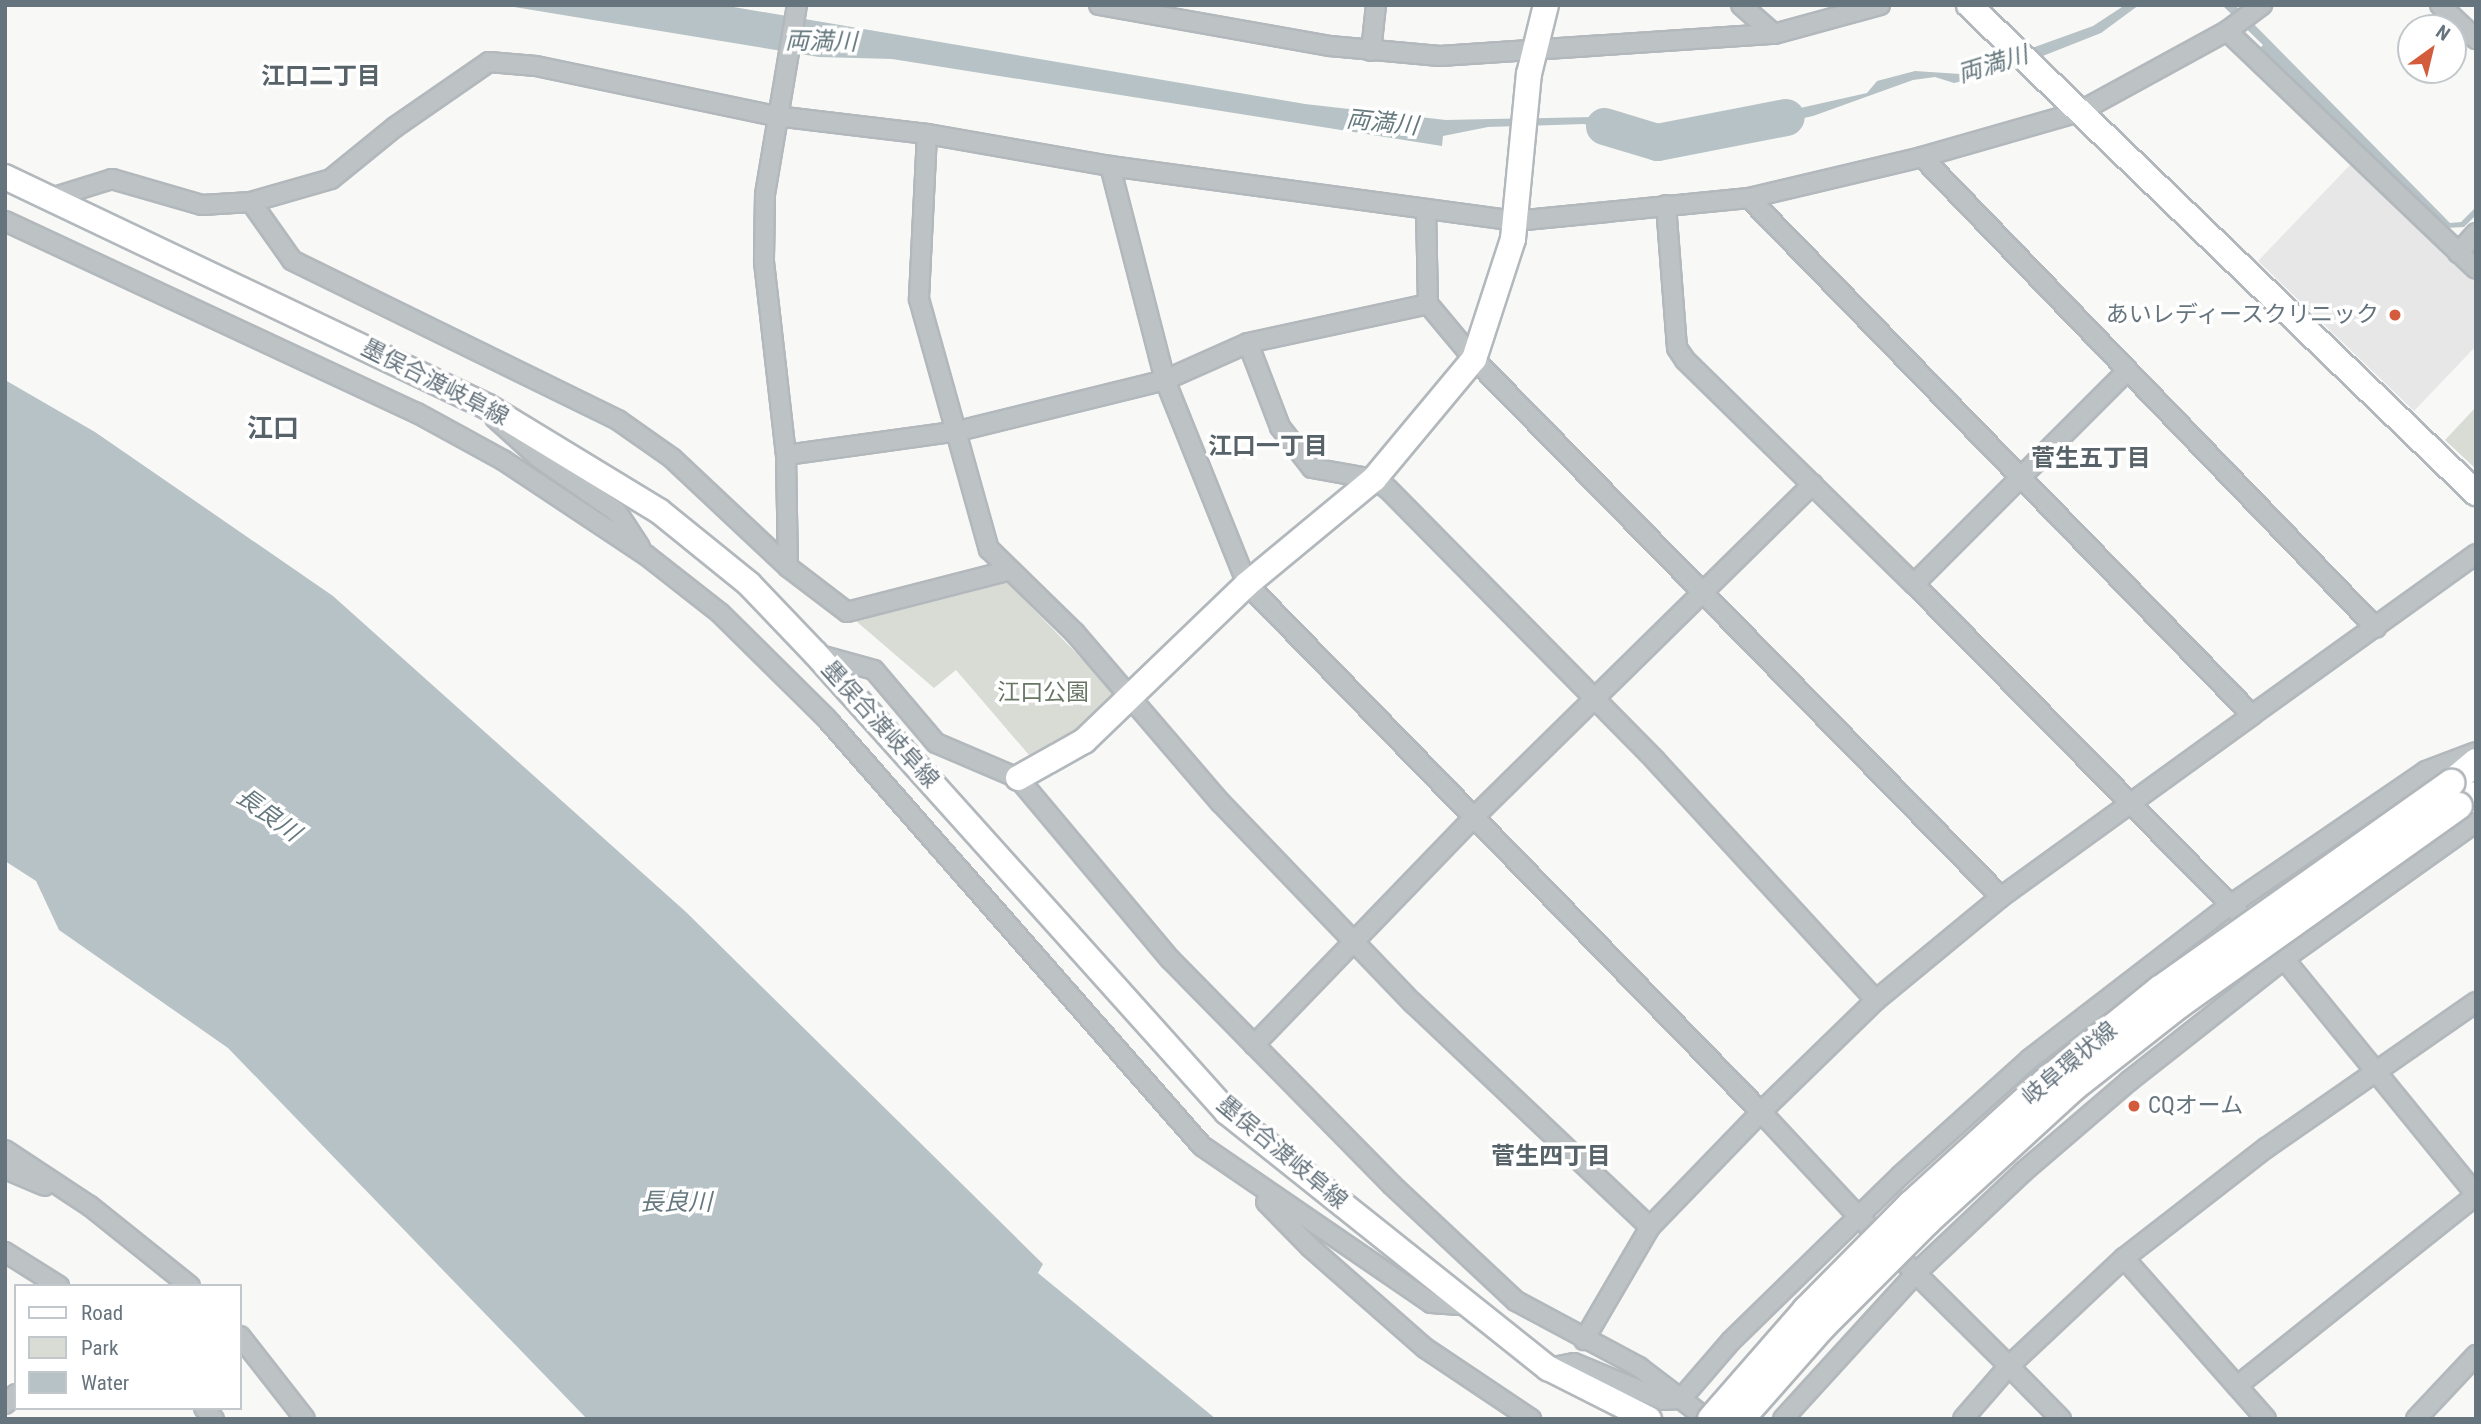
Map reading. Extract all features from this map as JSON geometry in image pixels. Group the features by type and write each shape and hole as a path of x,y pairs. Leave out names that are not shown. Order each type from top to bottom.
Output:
{"main road":[{"path":"1018,778 1084,740 1132,698 1247,584 1374,479 1474,359 1517,212 1531,63 1546,5"},
{"path":"1971,8 2476,493"},
{"name":"墨俣合渡岐阜線","path":"5,177 488,407 659,511 749,584 815,653 1227,1112 1548,1368 1649,1419"},
{"name":"岐阜環状線","path":"1741,1419 1823,1325 1928,1221 2073,1088 2180,1004 2465,802 2476,762"},
{"name":"岐阜環状線","path":"1709,1419 1816,1300 1912,1204 2045,1082 2160,989 2465,802"}],"street":[{"path":"788,567 786,455 764,262 765,195 777,110 797,5"},
{"path":"1099,5 1371,51 1531,63 1774,34 1881,5"},
{"path":"1371,51 1376,5"},
{"path":"1741,5 1774,34"},
{"path":"51,198 112,179 202,205 251,202 331,178 395,127 489,62 562,71 1110,166 1426,209 1517,212 1749,198 1922,157 2071,104 2227,31 2262,5"},
{"path":"2440,5 2476,39"},
{"path":"2227,31 2476,269"},
{"path":"927,134 919,299 958,430 989,549 1132,698 1220,802 1413,1003 1650,1227"},
{"path":"1922,157 2126,372 2376,628"},
{"path":"1110,166 1165,380 1247,584 1476,815 1859,1217 1917,1272 2061,1419"},
{"path":"1749,198 2252,715"},
{"path":"251,202 292,260 618,420 672,458 788,567 847,612 1010,570"},
{"path":"1666,205 1677,348 2284,959 2476,1194 2237,1386"},
{"path":"1426,209 1429,304 1474,359 2001,897"},
{"path":"5,221 417,413 503,460 646,555 720,613 827,719 1202,1146 1242,1177 1431,1303 1470,1306"},
{"path":"2458,253 2476,233"},
{"path":"786,455 958,430 1165,380 1248,343 1429,304"},
{"path":"1248,343 1280,427 1312,468 1374,479 1655,760 1876,1000"},
{"path":"1914,584 2126,372"},
{"path":"488,407 501,428 617,512 646,555"},
{"path":"1254,1045 1476,815 1813,484"},
{"path":"1584,1340 1650,1227 1761,1112 1876,1000 2001,897 2128,801 2376,628 2476,554"},
{"path":"815,653 874,670 936,743 1018,778 1108,889 1254,1045 1516,1301 1584,1340 1639,1367 1709,1419"},
{"path":"1548,1368 1574,1363 1663,1400 1681,1399 1731,1341 1859,1217 2030,1059 2229,906 2426,771 2476,752"},
{"path":"1783,1419 1917,1272 1969,1220 2129,1081 2284,959 2465,802"},
{"path":"1963,1419 2009,1366 2124,1258 2266,1148 2476,1002"},
{"path":"5,1150 90,1206 188,1284"},
{"path":"5,1169 90,1206"},
{"path":"1242,1177 1310,1247 1425,1348 1531,1419"},
{"path":"5,1252 57,1284"},
{"path":"2124,1258 2266,1419"},
{"path":"242,1339 304,1419"},
{"path":"2416,1419 2476,1355"}],"shaded area":[{"name":"あいレディースクリニック","path":"2351,164 2476,283 2476,346 2414,411 2258,261"}],"green space":[{"path":"2476,407 2476,469 2445,440"},
{"name":"江口公園","path":"1005,580 1120,698 1035,762 956,670 934,688 856,621"}],"water":[{"path":"502,5 722,5 1305,104 1446,120 1592,117 1642,129 1712,118 1760,117 1867,93 1877,81 1915,71 1960,74 2093,26 2125,5 2139,5 2101,33 2005,71 1954,83 1935,77 1913,80 1813,116 1758,128 1710,128 1647,142 1584,124 1488,127 1443,136 1442,146 892,59 819,57"},
{"path":"2222,5 2235,5 2450,223 2461,222 2476,207 2476,215 2464,227 2445,228 2259,49 2263,45"},
{"name":"長良川","path":"5,380 95,432 333,596 686,912 1043,1264 1038,1273 1216,1419 587,1419 228,1048 59,930 36,881 5,861"}],"waterway":[{"name":"両満川","path":"1604,126 1657,142 1786,117"}],"place":[{"name":"あいレディースクリニック","path":"2395,315"},
{"name":"CQオーム","path":"2134,1106"}],"district":[{"name":"江口二丁目","path":"321,77"},
{"name":"江口","path":"273,429"},
{"name":"江口一丁目","path":"1268,447"},
{"name":"菅生五丁目","path":"2091,459"},
{"name":"菅生四丁目","path":"1551,1157"}]}
